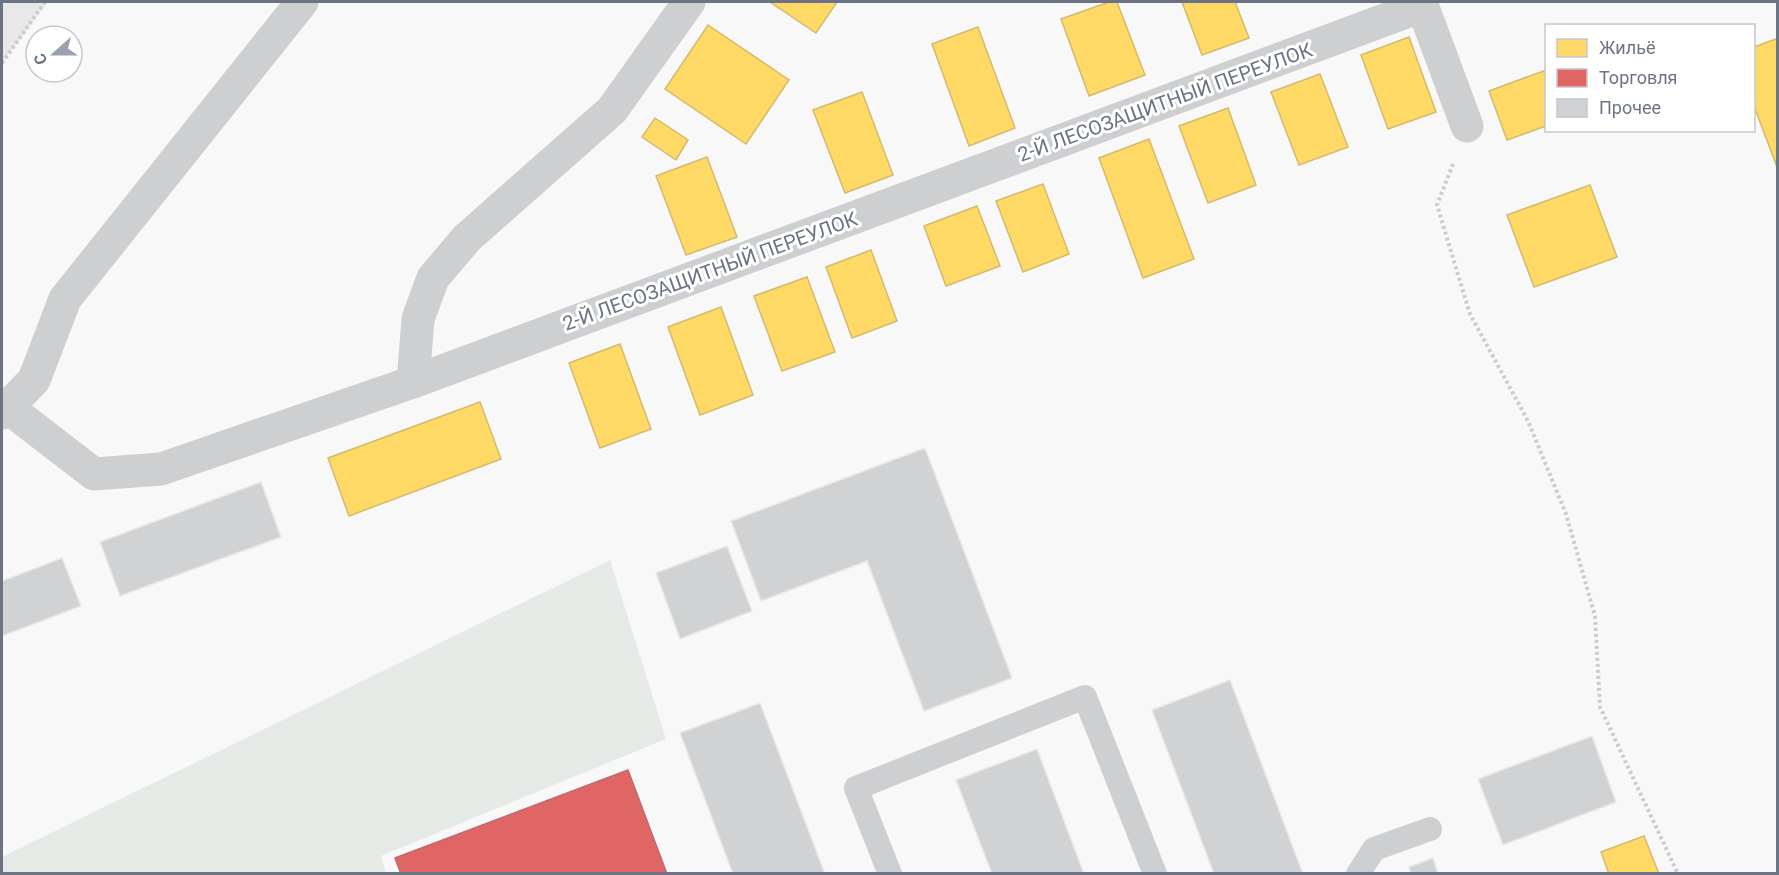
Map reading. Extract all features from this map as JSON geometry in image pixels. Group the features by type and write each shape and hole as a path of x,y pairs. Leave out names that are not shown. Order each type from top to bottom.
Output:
{"street":[{"path":"4,410 34,380 65,299 302,2"},
{"path":"413,382 418,319 433,278 467,238 612,110 689,2"},
{"path":"1421,4 1467,126"},
{"name":"2-Й ЛЕСОЗАЩИТНЫЙ ПЕРЕУЛОК","path":"4,410 94,474 161,469 413,382 1421,4"}],"lane":[{"path":"890,873 856,788 1085,697 1155,873"},
{"path":"1358,873 1374,849 1430,829"}],"path":[{"path":"2,63 45,2"},
{"path":"1467,126 1437,205 1470,314 1528,421 1566,514 1595,616 1600,707 1678,873"}],"shaded area":[{"path":"2,2 48,2 31,24 24,24 24,34 2,63"},
{"path":"610,560 666,739 381,856 386,873 2,873 2,857"}],"building: Жильё":[{"path":"770,2 837,2 816,33"},
{"path":"1109,2 1117,2 1145,75 1089,96 1061,19"},
{"path":"1182,2 1235,2 1249,38 1202,55"},
{"path":"708,25 789,80 746,144 665,89"},
{"path":"978,27 1015,128 969,146 932,44"},
{"path":"1409,37 1436,112 1388,129 1361,55"},
{"path":"1778,38 1778,167 1755,109 1755,47"},
{"path":"1545,70 1545,126 1507,140 1489,91"},
{"path":"1320,74 1348,147 1299,165 1271,92"},
{"path":"862,92 893,175 845,193 813,110"},
{"path":"1228,108 1256,185 1208,203 1179,126"},
{"path":"655,118 688,140 676,160 642,137"},
{"path":"1149,139 1194,259 1143,278 1099,158"},
{"path":"707,157 737,237 686,255 656,176"},
{"path":"1043,184 1069,254 1023,272 996,201"},
{"path":"1590,185 1617,257 1534,287 1507,215"},
{"path":"977,206 1000,266 946,286 924,226"},
{"path":"871,250 897,321 852,338 826,267"},
{"path":"807,277 835,352 782,371 754,296"},
{"path":"721,307 753,395 700,415 668,327"},
{"path":"620,344 651,429 600,448 569,363"},
{"path":"480,402 501,459 349,516 328,458"},
{"path":"1644,836 1659,874 1609,874 1601,852"}],"building: Торговля":[{"path":"628,770 667,874 401,874 395,858"}],"building: Прочее":[{"path":"925,448 1012,678 924,711 867,561 761,601 731,521"},
{"path":"261,482 281,537 120,596 100,542"},
{"path":"727,546 752,611 680,639 656,573"},
{"path":"62,558 81,606 2,636 2,581"},
{"path":"1230,680 1303,874 1214,874 1152,710"},
{"path":"760,703 825,874 733,874 680,733"},
{"path":"1592,736 1616,802 1503,845 1478,779"},
{"path":"1037,749 1084,874 992,874 956,780"},
{"path":"1433,858 1438,874 1411,874 1409,867"}]}
